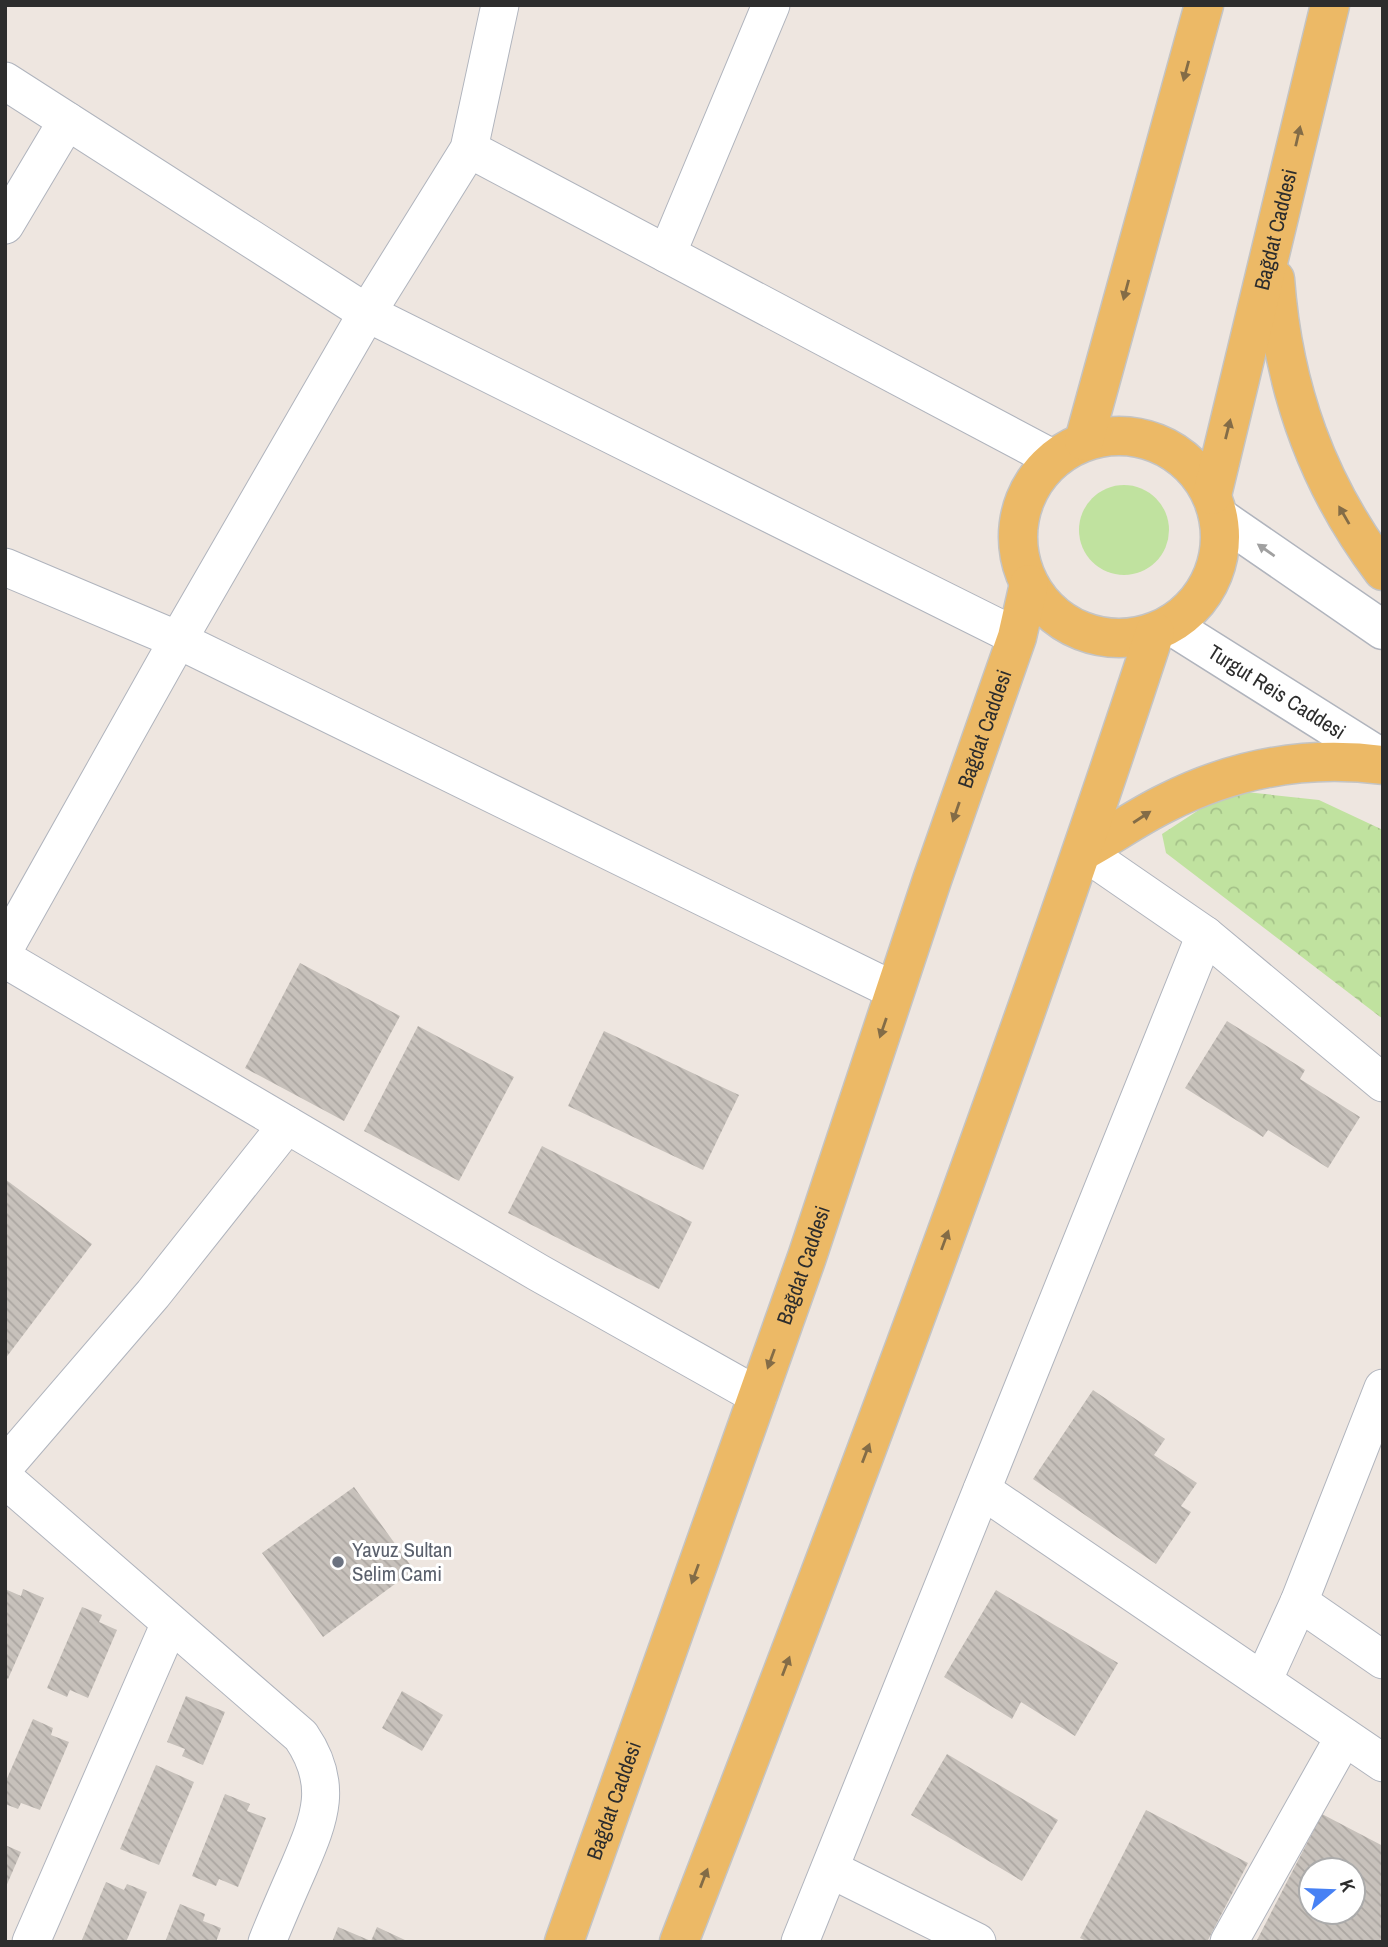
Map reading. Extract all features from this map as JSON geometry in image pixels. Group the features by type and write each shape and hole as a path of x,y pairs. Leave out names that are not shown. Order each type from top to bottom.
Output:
{"main road":[{"path":"1069,450 1204,5"},
{"name":"Bağdat Caddesi","path":"1215,506 1275,235 1331,5"},
{"path":"1275,235 1278,321 1296,405 1329,488 1383,571"},
{"path":"1109,435 1134,436 1159,443 1180,456 1199,474 1215,506 1220,542 1216,567 1205,590 1190,610 1162,628 1116,638 1097,636 1070,626 1047,608 1029,584 1018,551 1020,517 1032,485 1069,450 1109,435"},
{"name":"Bağdat Caddesi","path":"564,1942 758,1396 1017,637 1029,584"},
{"path":"679,1942 882,1410 1162,628"},
{"path":"1083,851 1163,804 1240,772 1317,761 1383,765"}],"street":[{"path":"5,948 177,640 367,313 469,149 500,5"},
{"path":"667,254 771,5"},
{"path":"5,81 367,313 1017,637"},
{"path":"5,225 67,121"},
{"path":"469,149 667,254 1069,450"},
{"path":"1215,506 1383,630"},
{"path":"5,567 177,640 895,991"},
{"name":"Turgut Reis Caddesi","path":"1162,628 1383,759"},
{"path":"1083,851 1205,935 1383,1083"},
{"path":"800,1942 1205,935"},
{"path":"5,959 539,1273 758,1396"},
{"path":"5,1466 153,1294 287,1125"},
{"path":"1263,1681 1299,1602 1383,1388"},
{"path":"5,1479 301,1736 316,1763 322,1798 319,1816 267,1942"},
{"path":"982,1490 1383,1763"},
{"path":"1299,1602 1383,1660"},
{"path":"31,1942 170,1623"},
{"path":"1229,1942 1345,1737"},
{"path":"830,1869 977,1942"}],"green space":[{"path":"1124,485 1141,488 1156,498 1166,513 1169,530 1166,547 1156,562 1141,572 1124,575 1107,572 1092,562 1082,547 1079,530 1082,513 1092,498 1107,488"},
{"path":"1246,792 1319,800 1383,830 1383,1019 1166,853 1162,834 1208,804"}],"building":[{"path":"300,963 400,1016 344,1121 245,1068"},
{"path":"1227,1021 1305,1070 1300,1079 1360,1117 1328,1168 1268,1130 1263,1137 1185,1088"},
{"path":"418,1026 514,1077 459,1181 364,1131"},
{"path":"604,1031 739,1095 703,1170 568,1106"},
{"path":"542,1146 692,1222 659,1289 508,1213"},
{"path":"5,1179 92,1244 5,1359"},
{"path":"1093,1390 1165,1439 1154,1455 1197,1483 1181,1506 1191,1512 1156,1564 1033,1479"},
{"name":"Yavuz Sultan Selim Cami","path":"354,1487 414,1570 323,1637 262,1553"},
{"path":"5,1589 21,1596 23,1589 44,1598 8,1679 5,1677"},
{"path":"996,1590 1118,1663 1075,1736 1021,1702 1012,1719 944,1677"},
{"path":"82,1607 102,1615 99,1622 117,1630 88,1698 70,1690 67,1697 47,1688"},
{"path":"402,1691 443,1715 422,1751 382,1728"},
{"path":"186,1696 225,1712 203,1765 182,1756 185,1749 167,1742"},
{"path":"33,1719 53,1728 51,1735 69,1742 40,1810 21,1803 18,1809 5,1804 5,1783"},
{"path":"947,1754 1058,1820 1022,1881 911,1815"},
{"path":"156,1765 194,1782 159,1865 120,1849"},
{"path":"225,1794 250,1804 247,1811 266,1818 238,1887 219,1879 216,1886 192,1876"},
{"path":"1146,1810 1248,1863 1207,1942 1088,1942 1080,1938"},
{"path":"1322,1814 1383,1846 1383,1942 1256,1942 1297,1862 1297,1926 1367,1926 1367,1856 1300,1856"},
{"path":"5,1845 21,1852 5,1889"},
{"path":"106,1882 124,1890 127,1884 147,1892 126,1942 81,1942"},
{"path":"180,1904 205,1914 203,1921 221,1928 216,1942 165,1942"},
{"path":"338,1927 371,1941 377,1927 405,1940 404,1942 332,1942"}],"place":[{"name":"Yavuz Sultan Selim Cami","path":"338,1562"}]}
